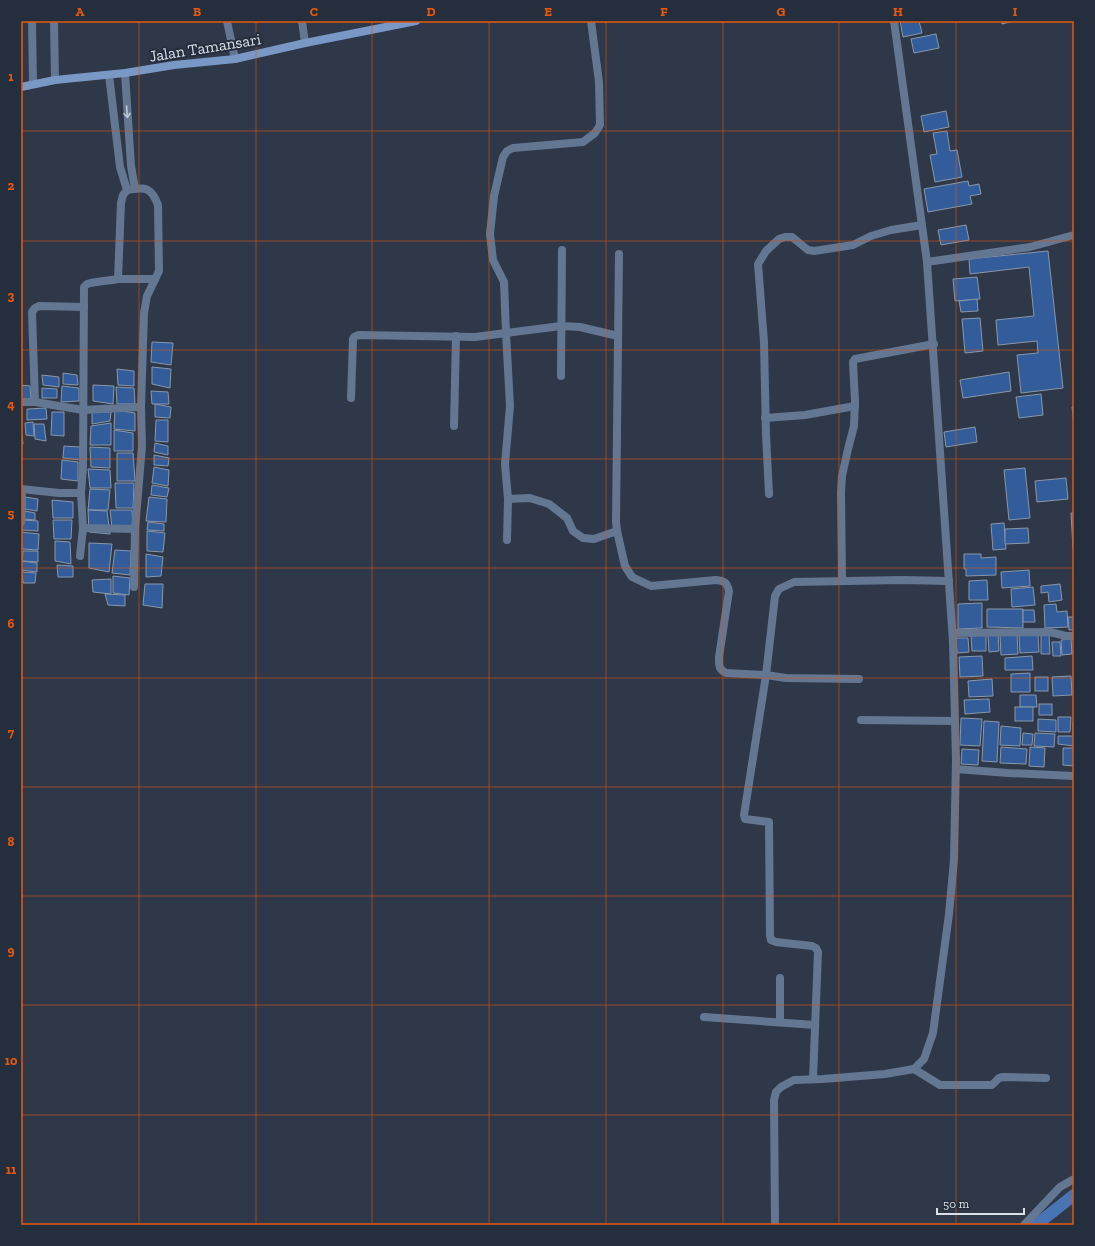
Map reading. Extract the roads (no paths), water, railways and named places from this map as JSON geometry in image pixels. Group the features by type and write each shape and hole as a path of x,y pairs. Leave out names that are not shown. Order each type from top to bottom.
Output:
{"main road":[{"name":"Jalan Tamansari","path":"21,87 55,80 109,75 174,65 235,59 305,43 416,21"}],"street":[{"path":"32,21 33,84"},
{"path":"54,21 55,80"},
{"path":"226,21 235,59"},
{"path":"302,21 305,43"},
{"path":"507,540 508,499 505,464 510,406 504,282 493,260 490,234 494,196 503,157 513,148 583,142 595,133 600,126 598,82 591,21"},
{"path":"775,1225 774,1100 776,1092 781,1087 794,1080 813,1080 886,1074 914,1069 924,1059 933,1033 949,914 954,860 956,769 953,633 934,344 927,262 894,21"},
{"path":"125,73 131,189"},
{"path":"109,75 120,167 131,189"},
{"path":"118,279 121,202 123,195 131,189 147,189 155,196 158,204 159,271 147,296 144,312 141,407 142,446 135,530 134,587"},
{"path":"770,494 765,418 764,342 758,264 766,251 779,239 785,237 792,237 808,250 814,251 853,245 871,236 891,230 922,225"},
{"path":"927,262 1030,247 1074,235"},
{"path":"561,376 562,250"},
{"path":"619,254 617,531 624,566 632,577 651,586 716,580 724,582 728,585 729,590 719,656 719,668 726,673 766,675 786,678 859,679"},
{"path":"80,556 83,468 84,287 86,284 118,279 155,279"},
{"path":"34,402 32,312 39,306 84,306"},
{"path":"351,398 353,339 354,336 358,335 475,337 561,326 580,327 618,336"},
{"path":"454,426 456,336"},
{"path":"842,580 841,492 845,463 854,426 855,406 853,362 855,359 934,344"},
{"path":"21,402 34,402 83,410 141,407"},
{"path":"765,418 805,414 855,406"},
{"path":"21,522 21,489 60,493 81,493"},
{"path":"508,499 530,498 549,504 567,518 573,531 583,538 594,539 617,531"},
{"path":"82,528 135,530"},
{"path":"813,1080 818,952 816,948 812,946 776,942 771,940 769,822 744,818 766,675 775,596 779,589 794,582 842,580 949,581"},
{"path":"953,633 1050,632 1066,636 1074,636"},
{"path":"860,720 955,721"},
{"path":"956,769 1074,776"},
{"path":"780,978 780,1022"},
{"path":"704,1017 815,1025"},
{"path":"914,1069 936,1083 947,1086 992,1086 999,1078 1008,1077 1046,1078"},
{"path":"1024,1225 1060,1187 1074,1179"}],"waterway":[{"path":"1036,1225 1074,1195"}]}
